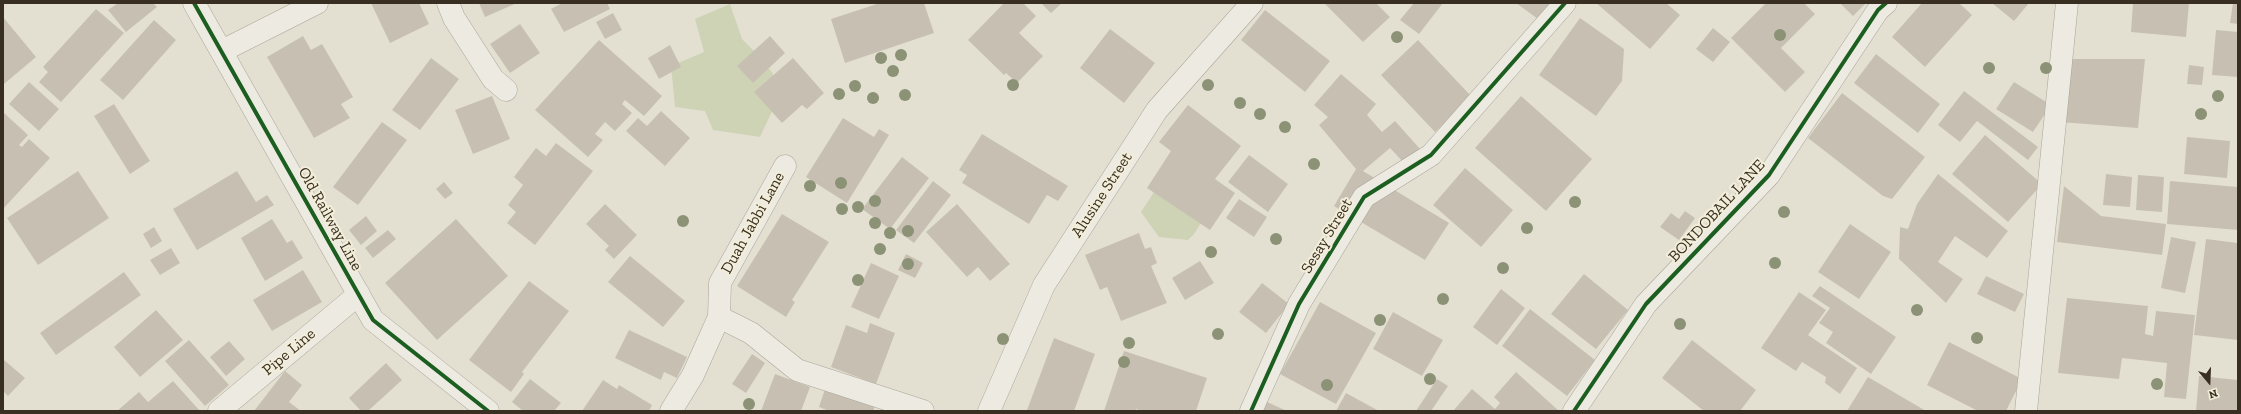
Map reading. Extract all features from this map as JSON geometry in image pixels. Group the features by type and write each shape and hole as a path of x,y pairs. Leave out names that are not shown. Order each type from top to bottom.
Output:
{"street":[{"name":"Old Railway Line","path":"194,3 373,320 488,411"},
{"path":"222,51 317,3"},
{"path":"448,3 454,18 493,79 506,90"},
{"name":"Alusine Street","path":"988,411 1044,285 1056,265 1157,110 1252,3"},
{"name":"Sesay Street","path":"1251,411 1300,304 1364,197 1432,155 1564,3"},
{"name":"BONDOBAIL LANE","path":"1574,411 1646,304 1769,176 1878,10 1886,3"},
{"path":"2026,411 2067,3"},
{"name":"Duah Jabbi Lane","path":"671,411 693,375 719,317 720,282 785,166"},
{"name":"Pipe Line","path":"219,411 359,294"},
{"path":"719,317 751,333 797,370 923,411"}],"green space":[{"path":"730,4 742,39 763,60 783,88 760,137 713,130 705,111 675,107 671,66 704,52 695,19"},
{"path":"1158,186 1203,220 1188,240 1159,237 1141,212"}],"building":[{"path":"118,3 153,3 157,7 126,32 108,10"},
{"path":"371,3 419,3 429,24 390,43"},
{"path":"479,3 517,3 485,17"},
{"path":"562,3 607,3 610,9 564,32 551,9"},
{"path":"880,3 924,3 934,33 845,63 831,19"},
{"path":"1004,3 1023,3 1036,16 1019,33 1043,56 1017,83 1006,73 1004,75 968,40"},
{"path":"1041,3 1062,3 1051,13"},
{"path":"1324,3 1376,3 1390,17 1363,42"},
{"path":"1414,3 1443,3 1419,34 1400,20"},
{"path":"1516,3 1550,3 1538,19"},
{"path":"1596,3 1666,3 1680,15 1650,49"},
{"path":"1766,3 1804,3 1815,14 1781,48 1805,72 1785,92 1731,38"},
{"path":"1840,3 1866,3 1853,16"},
{"path":"1922,3 1959,3 1972,15 1925,67 1892,37"},
{"path":"1992,3 2029,3 2014,21"},
{"path":"2133,3 2189,3 2186,37 2131,32"},
{"path":"2233,3 2238,3 2238,24 2230,23"},
{"path":"96,9 124,33 61,102 39,82 48,72 43,67"},
{"path":"1265,10 1330,61 1305,92 1241,40"},
{"path":"613,13 622,30 605,39 596,22"},
{"path":"3,17 36,57 4,84 3,83"},
{"path":"1580,18 1624,49 1622,81 1596,116 1539,75"},
{"path":"154,20 176,40 123,100 100,80"},
{"path":"520,24 540,53 510,73 490,44"},
{"path":"1713,28 1730,42 1713,62 1696,49"},
{"path":"1110,29 1155,63 1124,103 1080,68"},
{"path":"2216,30 2238,32 2238,77 2212,75"},
{"path":"303,36 311,50 322,44 353,97 341,104 350,118 314,138 267,57"},
{"path":"770,36 785,53 753,83 737,66"},
{"path":"599,40 662,96 644,116 625,100 622,104 632,113 615,131 605,122 595,134 603,140 588,157 535,110"},
{"path":"1418,40 1472,97 1435,132 1381,75"},
{"path":"670,45 681,67 659,79 648,58"},
{"path":"1876,54 1940,104 1918,133 1854,83"},
{"path":"431,58 459,79 420,130 392,110"},
{"path":"793,58 824,93 807,109 802,105 782,123 754,92"},
{"path":"2069,59 2145,59 2138,128 2060,122"},
{"path":"2189,65 2204,67 2202,85 2187,84"},
{"path":"1341,74 1376,104 1367,115 1382,132 1395,121 1421,150 1405,164 1390,148 1363,171 1449,223 1425,260 1334,206 1356,169 1319,125 1328,117 1314,105"},
{"path":"29,82 59,109 39,131 9,104"},
{"path":"2014,82 2051,105 2033,132 1996,109"},
{"path":"1964,91 2038,147 2028,160 1977,121 1960,142 1938,125"},
{"path":"1842,93 1925,157 1892,199 1883,196 1808,138"},
{"path":"492,96 510,139 473,154 455,110"},
{"path":"1521,96 1592,159 1546,211 1475,148"},
{"path":"114,104 150,161 130,174 94,116"},
{"path":"1188,105 1241,146 1215,179 1235,193 1210,230 1147,188 1171,151 1159,142"},
{"path":"661,111 690,138 665,166 626,131 638,118 647,126"},
{"path":"3,112 28,135 19,145 22,147 29,139 50,158 3,209"},
{"path":"843,118 874,137 879,129 889,135 847,203 806,177"},
{"path":"382,122 407,140 358,205 333,187"},
{"path":"982,134 1068,186 1058,201 1047,195 1029,224 962,183 967,175 959,170"},
{"path":"1985,135 2042,184 2008,222 1952,174"},
{"path":"2187,137 2230,141 2227,178 2184,174"},
{"path":"556,143 593,171 535,245 507,223 516,212 508,205 523,185 514,177 536,148 546,156"},
{"path":"1249,155 1288,184 1268,212 1228,182"},
{"path":"902,157 929,178 890,229 862,209"},
{"path":"1465,168 1513,210 1481,247 1433,205"},
{"path":"78,171 109,218 38,265 7,218"},
{"path":"237,171 256,202 267,195 274,205 197,250 173,209"},
{"path":"1938,174 2008,231 1987,258 1955,236 1938,262 1963,279 1946,303 1899,259 1900,227 1908,229 1917,204"},
{"path":"2106,174 2132,177 2130,207 2103,205"},
{"path":"2138,175 2164,177 2162,212 2136,210"},
{"path":"933,181 951,195 914,243 896,230"},
{"path":"2170,181 2238,187 2238,230 2167,224"},
{"path":"444,182 453,193 445,199 436,189"},
{"path":"2064,186 2101,216 2166,224 2162,255 2057,242"},
{"path":"1239,199 1267,217 1254,237 1226,218"},
{"path":"605,204 637,235 614,259 605,250 609,246 586,224"},
{"path":"957,204 1010,264 990,281 978,267 967,277 926,232"},
{"path":"1685,211 1695,218 1679,240 1660,227 1671,213 1679,219"},
{"path":"782,214 829,242 792,300 795,302 786,317 737,286"},
{"path":"366,216 377,231 361,245 349,230"},
{"path":"272,219 287,243 292,240 303,258 265,281 241,238"},
{"path":"456,219 508,276 437,340 385,283"},
{"path":"1850,224 1891,252 1859,299 1818,272"},
{"path":"154,227 162,241 151,248 143,234"},
{"path":"388,230 396,239 373,258 365,248"},
{"path":"1139,233 1145,249 1151,247 1157,263 1151,266 1167,303 1121,321 1107,287 1100,290 1085,255"},
{"path":"2171,237 2196,242 2185,293 2161,288"},
{"path":"2206,239 2238,243 2238,340 2194,335"},
{"path":"171,248 180,263 160,275 150,260"},
{"path":"906,254 923,263 915,278 898,270"},
{"path":"630,256 685,301 663,327 608,282"},
{"path":"1200,261 1214,283 1185,300 1172,278"},
{"path":"871,263 899,276 879,319 851,307"},
{"path":"303,270 322,302 272,331 253,300"},
{"path":"124,272 141,295 56,355 40,333"},
{"path":"1584,274 1628,310 1596,349 1551,314"},
{"path":"1986,276 2024,294 2015,312 1977,294"},
{"path":"529,281 569,311 522,372 524,374 511,392 469,360"},
{"path":"1262,283 1289,304 1266,333 1239,312"},
{"path":"1820,286 1896,337 1871,374 1826,343 1833,332 1819,323 1830,308 1812,296"},
{"path":"1501,289 1525,308 1497,345 1473,327"},
{"path":"1799,292 1826,310 1808,335 1857,368 1840,394 1825,383 1826,377 1802,362 1796,371 1761,348"},
{"path":"2067,298 2148,306 2145,334 2153,336 2156,311 2195,315 2186,399 2164,397 2167,363 2122,358 2119,379 2058,373"},
{"path":"1320,302 1376,333 1336,404 1280,374"},
{"path":"1530,309 1595,360 1567,396 1502,346"},
{"path":"156,310 183,340 140,377 114,347"},
{"path":"1393,312 1443,340 1422,376 1373,349"},
{"path":"870,323 895,333 876,384 831,367 846,325 867,333"},
{"path":"629,330 687,357 677,378 664,372 661,380 615,358"},
{"path":"1054,338 1095,354 1074,411 1029,411 1027,410"},
{"path":"189,340 229,385 205,406 165,361"},
{"path":"1692,340 1756,390 1740,411 1704,411 1662,378"},
{"path":"229,341 245,359 226,376 210,357"},
{"path":"1949,342 2022,379 2006,411 1978,411 1927,385"},
{"path":"1124,351 1207,378 1196,411 1141,411 1136,409 1135,411 1104,411"},
{"path":"752,354 765,363 746,393 732,384"},
{"path":"3,359 25,378 8,396 3,391"},
{"path":"386,363 402,380 368,411 361,411 349,398"},
{"path":"285,371 302,385 289,402 301,411 254,411"},
{"path":"1516,372 1559,411 1453,411 1472,389 1495,409 1500,403 1494,397"},
{"path":"775,374 810,387 801,411 761,411"},
{"path":"2199,376 2238,380 2238,411 2196,411"},
{"path":"1868,377 1926,411 1847,411"},
{"path":"530,379 561,403 554,411 523,411 512,402"},
{"path":"1437,379 1448,386 1431,411 1416,411"},
{"path":"603,380 617,389 619,385 652,405 649,411 582,411"},
{"path":"173,381 200,411 117,411 139,392 148,402"},
{"path":"825,389 875,406 873,411 829,411 819,407"},
{"path":"1346,393 1379,411 1336,411"},
{"path":"1267,402 1287,411 1263,411"}],"cycle path":[{"path":"194,3 373,320 488,411"},
{"path":"1251,411 1299,304 1364,197 1431,155 1565,3"},
{"path":"1574,411 1646,304 1769,175 1878,10 1886,3"}]}
